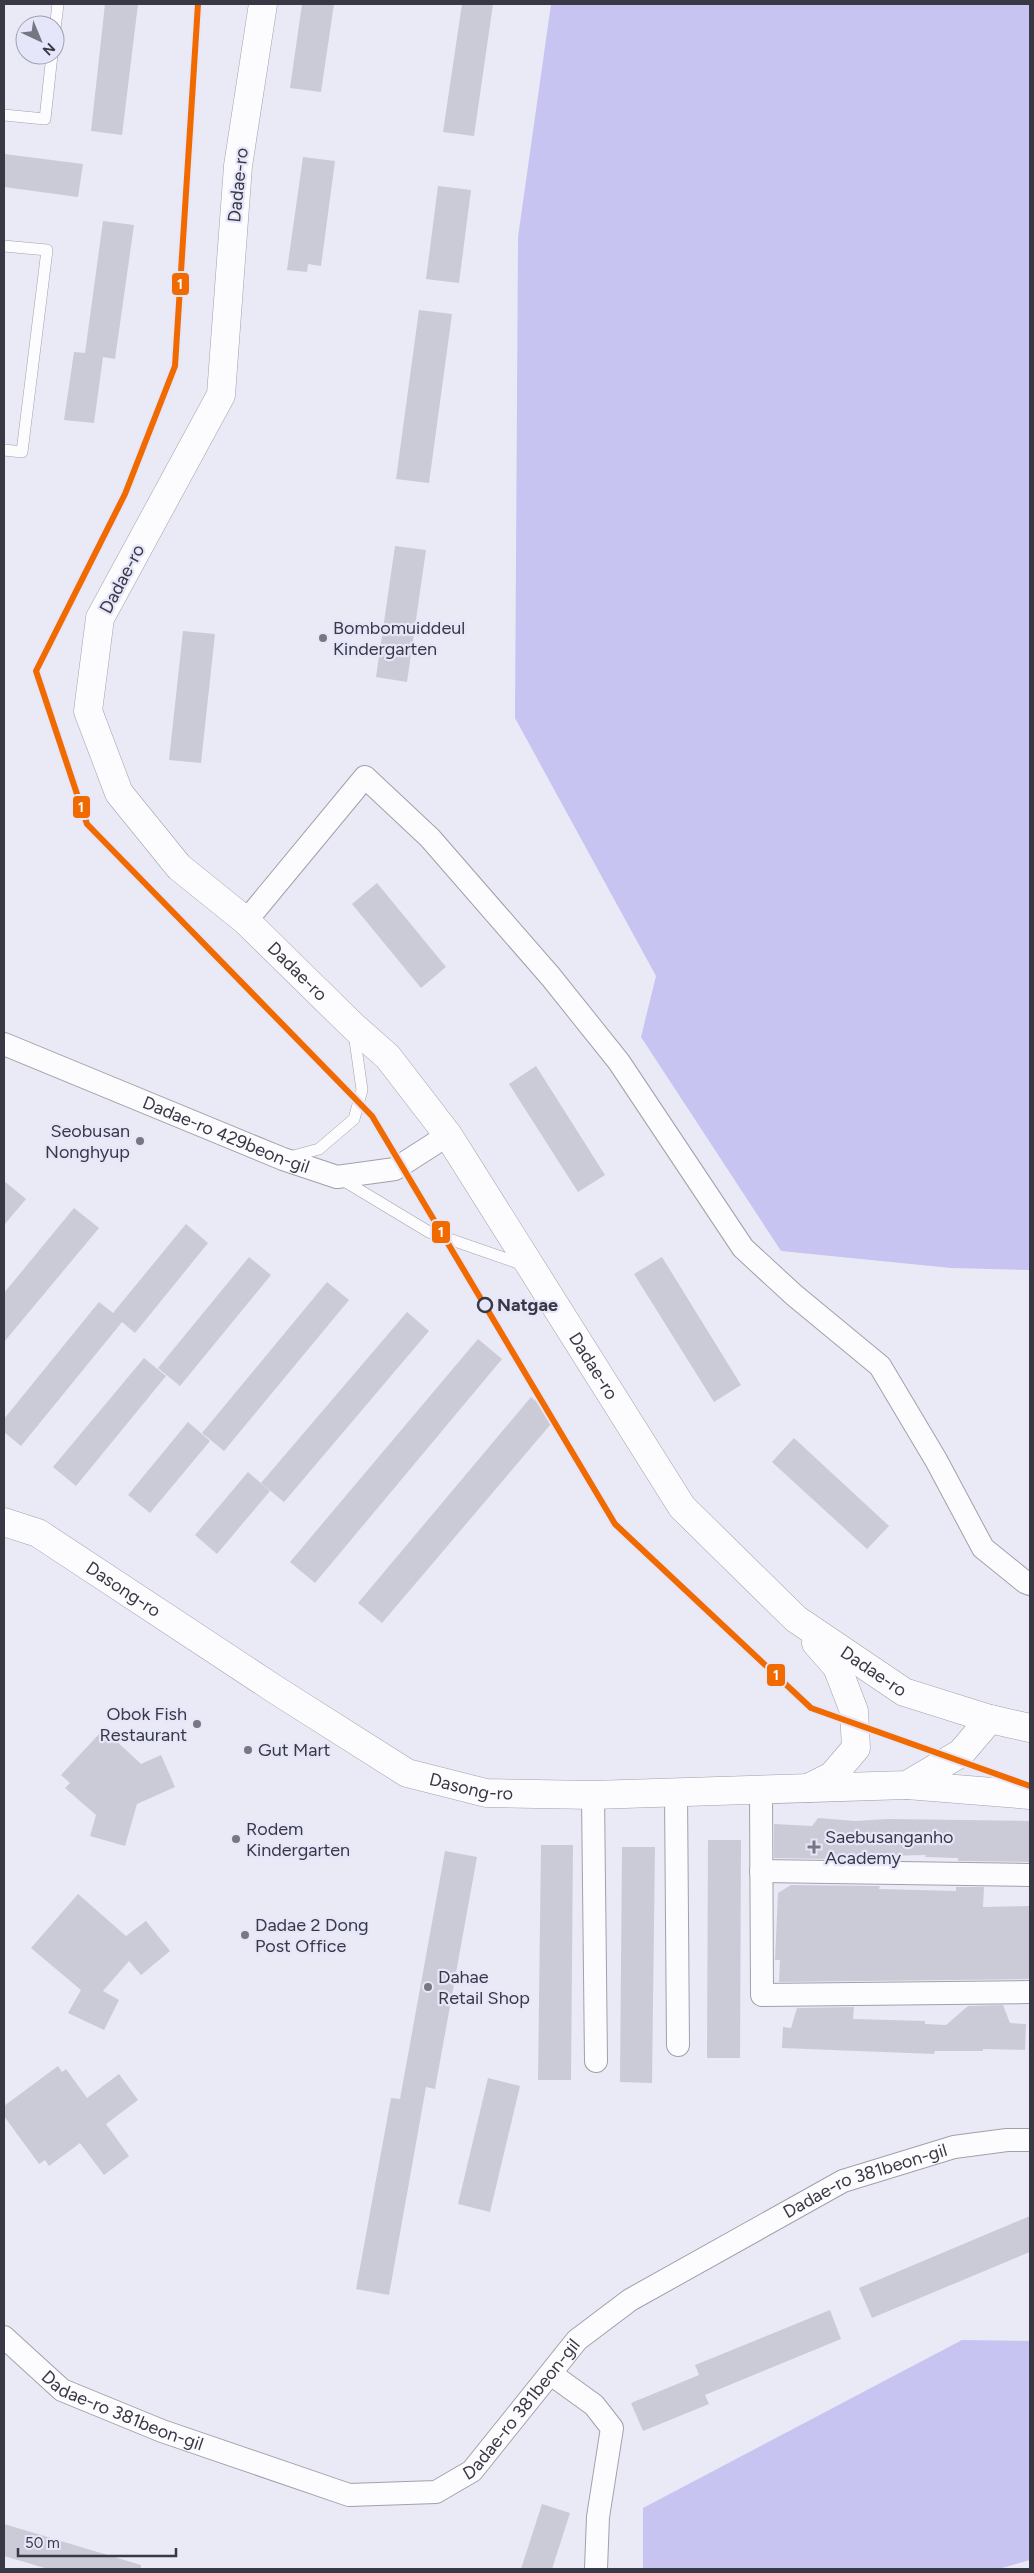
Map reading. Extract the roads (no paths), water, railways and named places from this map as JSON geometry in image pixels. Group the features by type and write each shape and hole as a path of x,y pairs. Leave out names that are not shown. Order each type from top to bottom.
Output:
{"main road":[{"name":"Dadae-ro","path":"263,4 238,166 221,395 100,618 88,710 119,793 179,867 246,922 353,1026 388,1057 448,1135 682,1507 796,1619 904,1692 990,1719 1030,1728"},
{"name":"Dasong-ro","path":"4,1522 38,1533 276,1690 408,1773 486,1793 593,1795 907,1785 961,1753 990,1719"},
{"path":"796,1619 837,1667 854,1711 856,1748 832,1776 807,1789"},
{"path":"907,1785 1030,1795"}],"street":[{"path":"246,922 364,777 430,838 551,977 619,1062 743,1248 794,1295 880,1366 936,1460 983,1548 1030,1584"},
{"name":"Dadae-ro 429beon-gil","path":"4,1044 283,1159 337,1177 395,1170 448,1135"},
{"path":"761,1790 762,1995 1030,1992"},
{"path":"676,1792 678,2045"},
{"path":"593,1795 596,2061"},
{"path":"761,1871 1030,1875"},
{"name":"Dadae-ro 381beon-gil","path":"4,2337 62,2390 162,2431 349,2495 436,2492 472,2471 577,2340 630,2300 843,2181 954,2147 1007,2140 1030,2140"},
{"path":"551,2374 594,2404 612,2428 598,2517 596,2569"}],"lane":[{"path":"4,115 45,119 51,65"},
{"path":"4,246 47,250 22,452 4,450"},
{"path":"283,1159 319,1149 354,1119 362,1090 353,1026"},
{"path":"337,1177 429,1232 532,1268"}],"place":[{"name":"Bombomuiddeul Kindergarten","path":"323,638"},
{"name":"Seobusan Nonghyup","path":"140,1141"},
{"name":"Natgae","path":"485,1305"},
{"name":"Obok Fish Restaurant","path":"197,1724"},
{"name":"Gut Mart","path":"248,1750"},
{"name":"Rodem Kindergarten","path":"236,1839"},
{"name":"Saebusanganho Academy","path":"814,1847"},
{"name":"Dadae 2 Dong Post Office","path":"245,1935"},
{"name":"Dahae Retail Shop","path":"428,1987"}]}
